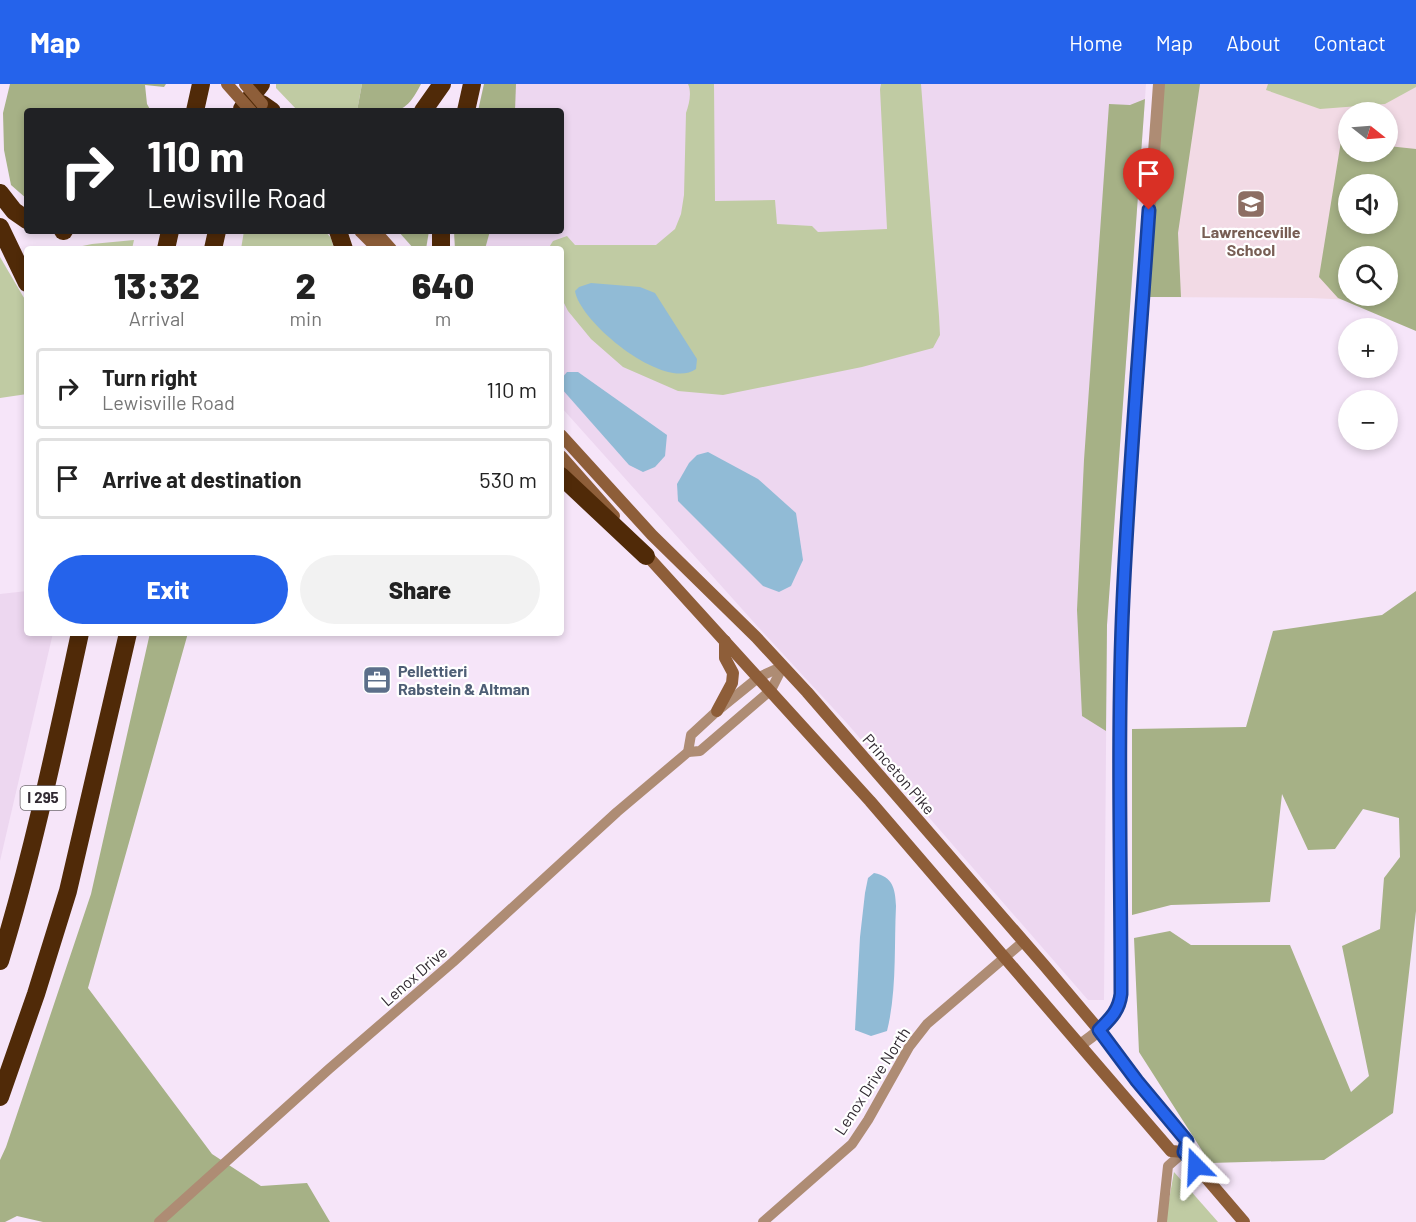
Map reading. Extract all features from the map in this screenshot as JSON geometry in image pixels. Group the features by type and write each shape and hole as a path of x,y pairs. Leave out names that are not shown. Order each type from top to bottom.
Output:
{"highway":[{"path":"195,108 201,84"},
{"path":"246,84 255,108"},
{"path":"256,108 261,84"},
{"path":"425,108 442,84"},
{"path":"467,108 472,84"},
{"path":"0,194 14,211 24,218"},
{"path":"0,227 24,276"},
{"path":"564,479 646,556"},
{"name":"I 295","path":"0,961 53,755 79,636"},
{"name":"I 295","path":"0,1096 36,994 68,891 127,636"}],"main road":[{"path":"227,84 254,108"},
{"path":"363,234 375,246"},
{"path":"378,234 388,246"},
{"name":"Princeton Pike","path":"564,438 652,535 783,666 1024,941 1099,1030 1137,1081 1187,1141 1184,1152"},
{"name":"Princeton Pike","path":"564,459 623,525 646,556 771,690 1171,1151 1184,1152 1244,1222"},
{"path":"717,711 732,683 733,673 725,658 725,641"}],"street":[{"path":"1080,1045 1115,1014 1120,1004 1121,994 1123,600 1131,448 1159,84"},
{"name":"Lenox Drive","path":"688,752 692,735 717,711 759,677 783,666"},
{"name":"Lenox Drive","path":"159,1222 453,962 617,812 688,752 700,751 771,690 783,666"},
{"name":"Lenox Drive North","path":"763,1222 852,1144 909,1047 927,1024 1024,941"},
{"path":"1162,1222 1168,1166 1184,1152"}],"shaded area":[{"path":"484,84 1146,84 1107,625 1104,1000 1088,1000 845,721 564,410 564,246 455,246 454,234 564,234 564,108 479,108"},
{"name":"Lawrenceville School","path":"1164,84 1416,84 1416,303 1398,302 1398,246 1338,246 1338,299 1144,297"},
{"path":"24,591 24,636 52,636 0,861 0,594"}],"green space":[{"path":"10,84 166,84 164,87 145,85 149,108 24,108 24,196 11,185 4,150 3,113"},
{"path":"276,84 362,84 358,108 295,108 276,88"},
{"path":"362,84 421,84 415,95 402,108 358,108"},
{"path":"484,84 516,84 515,108 479,108"},
{"path":"688,84 714,84 715,201 775,200 777,224 812,226 818,232 887,229 881,84 921,84 940,335 933,348 862,367 723,395 678,391 623,367 591,339 564,303 564,246 550,246 553,241 567,236 575,245 656,245 675,229 681,214 684,195"},
{"path":"1164,84 1200,84 1178,233 1181,297 1144,297"},
{"path":"1268,84 1416,84 1416,87 1389,102 1338,102 1338,108 1320,109 1266,90"},
{"path":"1145,99 1107,625 1106,731 1082,716 1077,610 1084,460 1109,104 1130,105"},
{"path":"1398,147 1416,149 1416,331 1398,323 1398,318 1385,318 1357,306 1398,306 1398,246 1338,246 1338,298 1319,277 1338,160 1338,162 1398,162"},
{"path":"244,234 328,234 333,246 242,246"},
{"path":"401,234 428,234 426,246 411,246"},
{"path":"454,234 489,234 486,246 455,246"},
{"path":"134,240 133,246 82,246"},
{"path":"0,257 24,298 24,394 0,398"},
{"path":"1416,591 1416,911 1393,1113 1324,1160 1210,1163 1139,1052 1134,938 1170,931 1191,945 1290,945 1351,1092 1369,1076 1342,946 1380,929 1384,878 1400,857 1399,818 1363,809 1335,849 1308,850 1282,794 1270,902 1171,905 1132,915 1132,729 1246,727 1273,631 1382,615"},
{"path":"149,636 187,636 88,988 212,1154 261,1186 307,1183 330,1222 43,1222 17,1216 0,1222 0,1160 91,894"},
{"path":"1174,1172 1218,1222 1165,1222"}],"water":[{"path":"591,283 640,287 655,293 697,359 696,369 682,374 665,371 645,363 607,336 580,304 575,291"},
{"path":"567,372 578,372 667,435 665,456 655,467 643,472 629,465 564,391 564,376"},
{"path":"708,452 758,479 796,513 803,560 791,586 779,592 763,586 678,501 677,484 689,463 697,455"},
{"path":"874,873 885,877 892,884 896,906 894,985 890,1016 887,1031 871,1036 855,1030 865,893 868,878"}],"place":[{"name":"Lawrenceville School","path":"1251,204"},
{"name":"Pellettieri Rabstein & Altman","path":"377,680"}],"route":[{"path":"1149,210 1131,448 1123,600 1121,994 1120,1004 1115,1014 1099,1030 1137,1081 1187,1141 1184,1152 1196,1166"}]}
